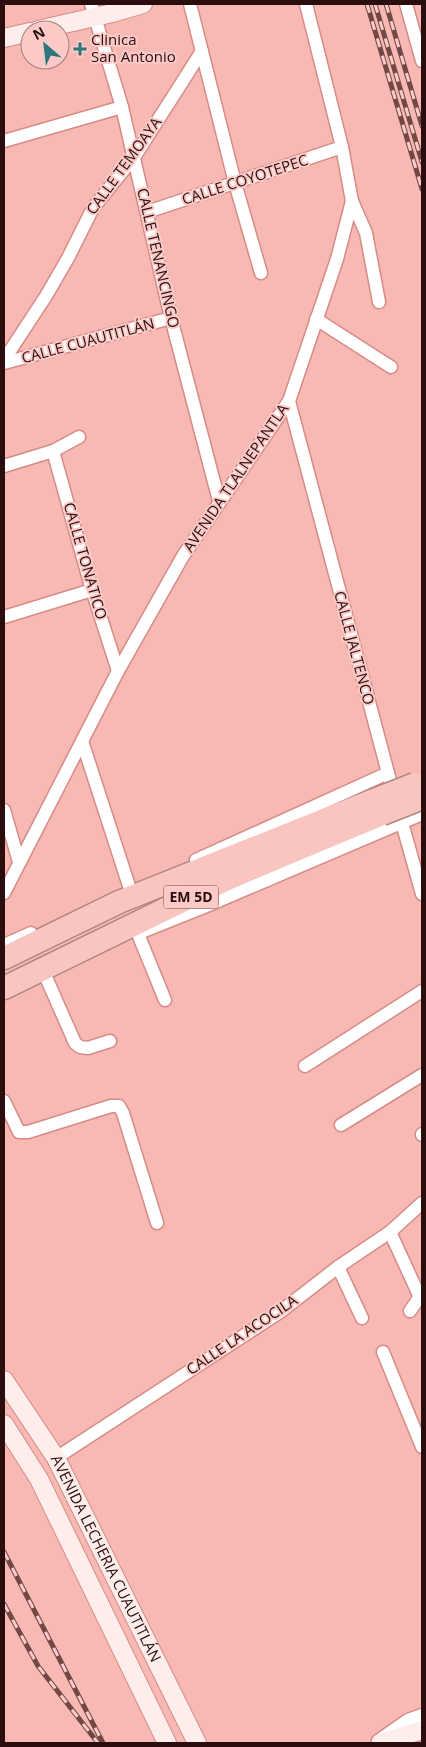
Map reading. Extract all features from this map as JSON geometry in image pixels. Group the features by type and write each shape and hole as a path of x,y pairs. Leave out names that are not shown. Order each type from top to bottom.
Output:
{"highway":[{"name":"EM 5D","path":"4,988 231,877 386,812 420,795"},
{"name":"EM 5D","path":"4,958 119,902 386,812"}],"main road":[{"path":"64,20 96,8 143,4"},
{"path":"4,38 20,34"},
{"name":"AVENIDA LECHERIA CUAUTITLÁN","path":"4,1380 56,1458 197,1743"},
{"name":"AVENIDA LECHERIA CUAUTITLÁN","path":"4,1424 39,1479 167,1743"},
{"path":"381,1743 422,1730"}],"street":[{"path":"190,4 235,183 261,273"},
{"name":"AVENIDA TLALNEPANTLA","path":"4,893 118,671 183,556 289,401 338,259 352,201 342,147 306,4"},
{"path":"406,4 422,61"},
{"name":"CALLE TENANCINGO","path":"96,8 219,501"},
{"name":"CALLE TEMOAYA","path":"4,361 46,296 68,258 93,208 134,156 202,51"},
{"path":"4,141 122,107"},
{"name":"CALLE COYOTEPEC","path":"147,212 342,147"},
{"path":"352,201 366,233 380,302"},
{"name":"CALLE CUAUTITLÁN","path":"4,361 172,318"},
{"path":"316,319 391,367"},
{"name":"CALLE JALTENCO","path":"289,401 388,773 386,812 422,894"},
{"path":"4,466 53,451 79,437"},
{"name":"CALLE TONATICO","path":"53,451 92,590 118,671"},
{"path":"4,617 92,590"},
{"path":"82,741 130,889"},
{"path":"4,945 388,773"},
{"path":"4,810 19,862"},
{"path":"4,996 44,975 204,907 386,812"},
{"path":"138,934 165,1000"},
{"path":"44,975 75,1043 80,1048 88,1048 110,1041"},
{"path":"305,1066 422,991"},
{"path":"341,1125 422,1075"},
{"path":"4,1101 19,1132 28,1132 111,1106 119,1106 123,1113 157,1223"},
{"name":"CALLE LA ACOCILA","path":"56,1458 280,1312 390,1232 422,1204"},
{"path":"390,1232 418,1293 419,1298 410,1311"},
{"path":"338,1268 362,1318"},
{"path":"383,1352 422,1447"},
{"path":"375,1743 395,1727 422,1714"}],"railway":[{"path":"367,4 422,189"},
{"path":"375,4 422,162"},
{"path":"386,4 422,126"},
{"path":"4,1552 103,1743"},
{"path":"4,1604 38,1666 98,1743"}],"place":[{"name":"Clinica San Antonio","path":"80,49"}]}
